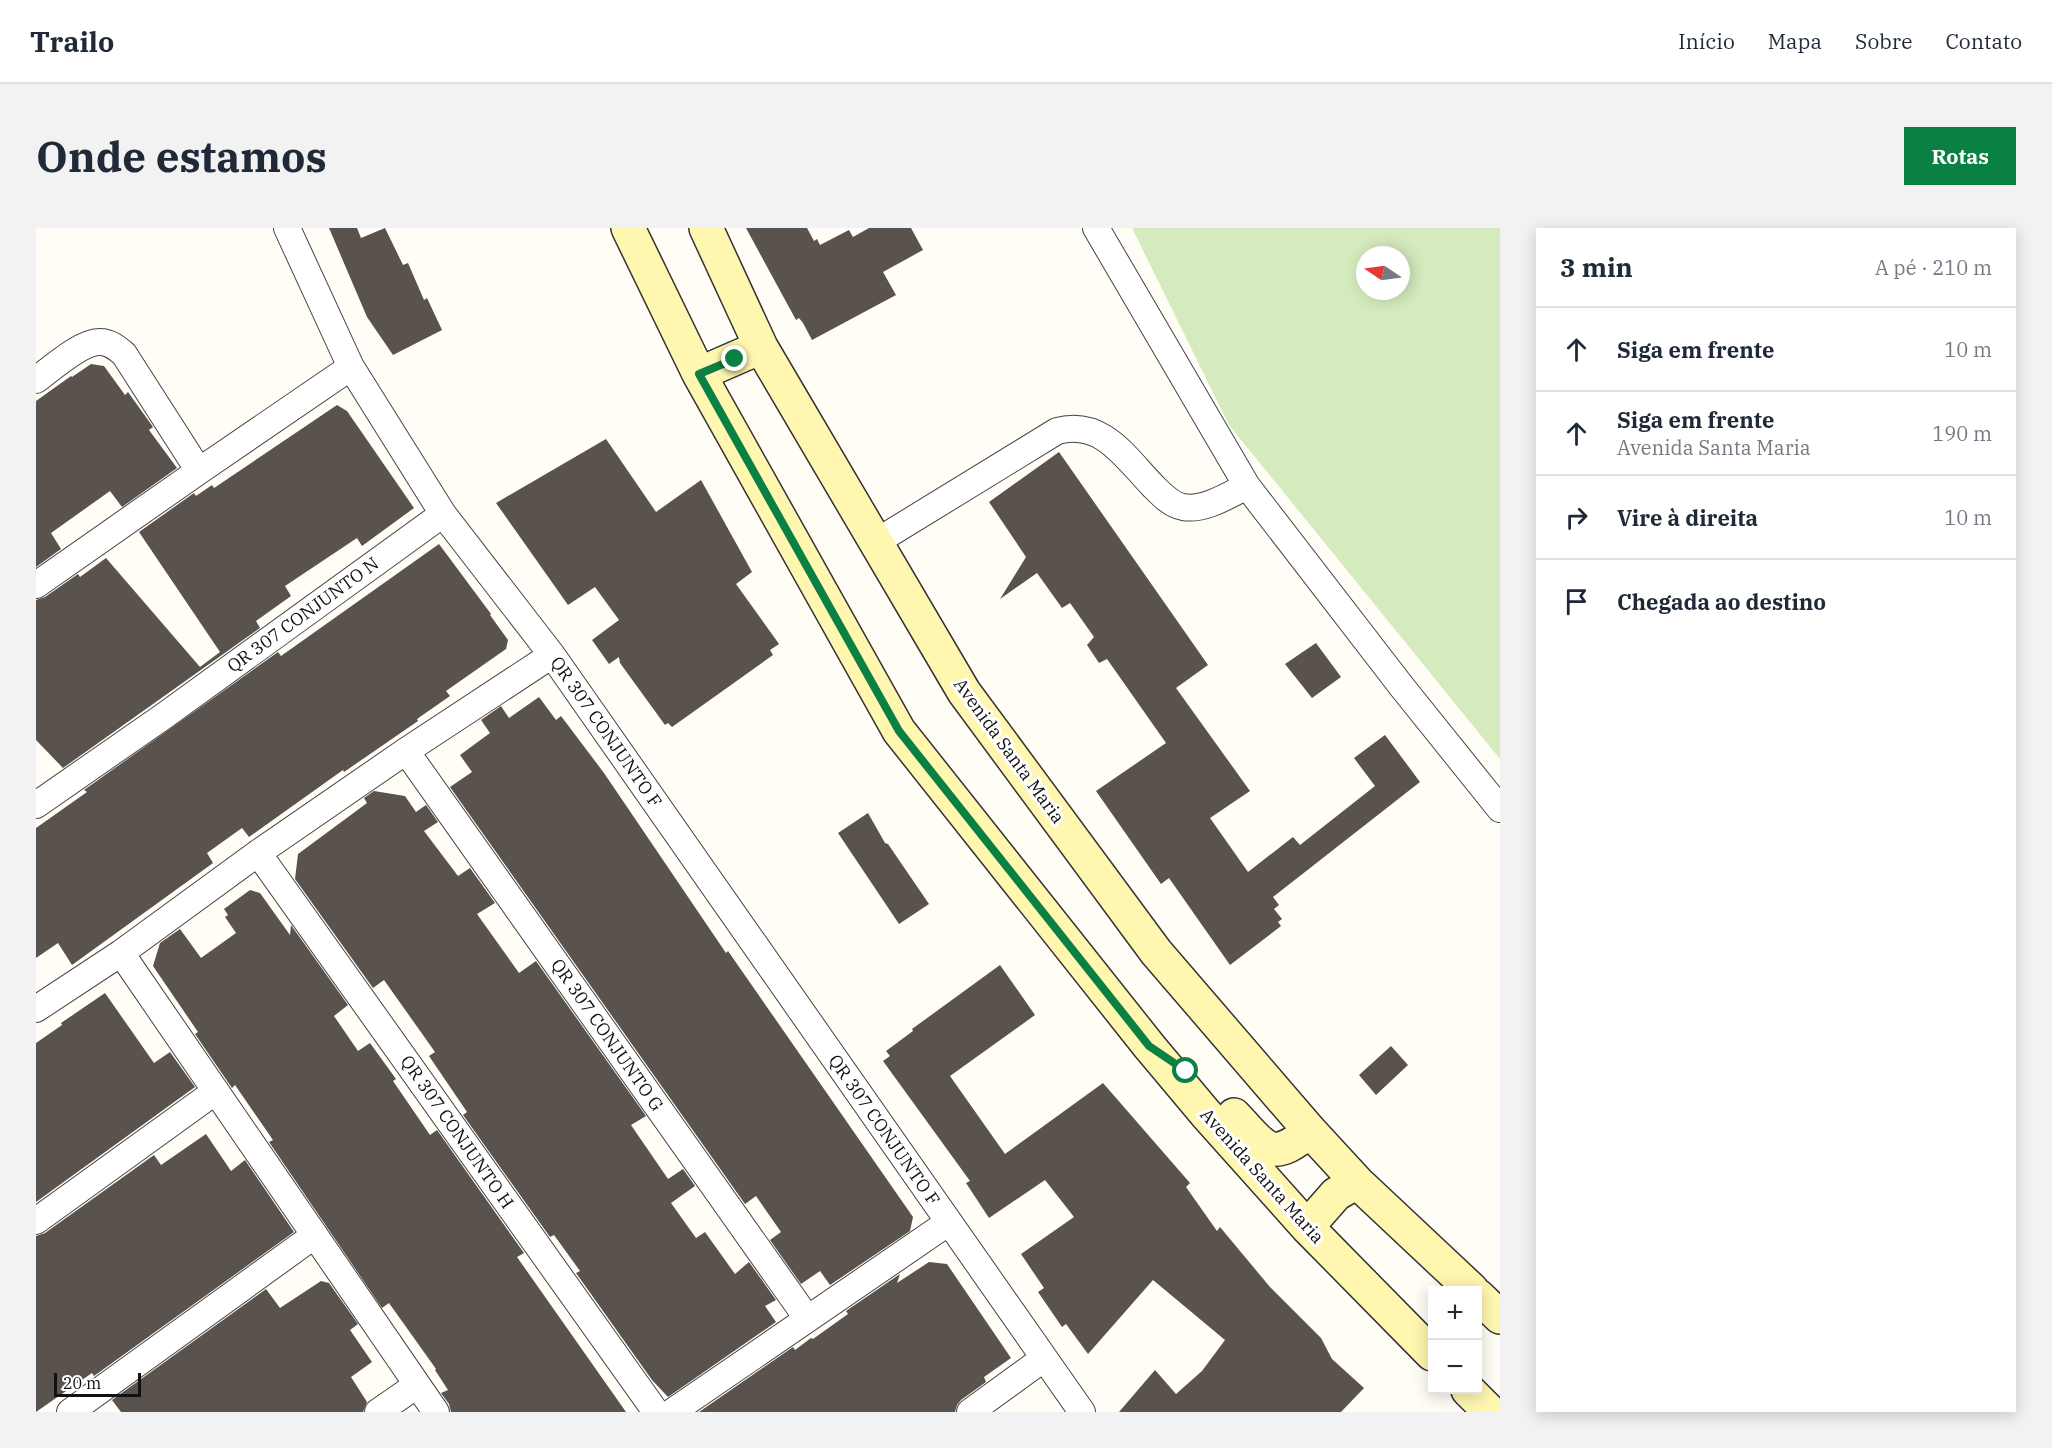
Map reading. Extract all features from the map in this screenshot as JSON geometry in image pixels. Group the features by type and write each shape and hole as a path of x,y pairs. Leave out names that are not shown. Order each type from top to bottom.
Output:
{"main road":[{"name":"Avenida Santa Maria","path":"628,228 699,374 899,731 1149,1046 1307,1227 1428,1350"},
{"name":"Avenida Santa Maria","path":"706,228 761,347 971,701 1156,952 1310,1131 1357,1182 1468,1286"},
{"path":"699,374 761,347"},
{"path":"1149,1046 1186,1071 1220,1101 1259,1141 1273,1151 1295,1144 1310,1131"},
{"path":"1307,1227 1336,1194 1357,1182"},
{"path":"1482,1300 1500,1317"},
{"path":"1473,1394 1490,1412"}],"street":[{"name":"QR 307 CONJUNTO F","path":"287,228 351,367 443,514 552,655 1082,1412"},
{"path":"1096,228 1248,486 1402,687 1500,809"},
{"path":"36,380 86,344 99,342 114,345 124,354 199,471"},
{"path":"36,585 351,367"},
{"path":"876,542 1057,431 1072,427 1091,430 1107,439 1164,497 1182,507 1202,506 1248,486"},
{"name":"QR 307 CONJUNTO N","path":"36,805 164,716 443,514"},
{"path":"36,1009 121,953 258,853 406,751 552,655"},
{"name":"QR 307 CONJUNTO G","path":"406,751 807,1318"},
{"name":"QR 307 CONJUNTO H","path":"258,853 656,1412"},
{"path":"121,953 436,1412"},
{"path":"36,1221 216,1091"},
{"path":"672,1412 949,1222"},
{"path":"70,1412 315,1235"},
{"path":"970,1412 1043,1359"},
{"path":"378,1412 417,1384"}],"green space":[{"path":"1132,228 1500,228 1500,759 1229,425"}],"building":[{"path":"329,228 357,228 361,238 385,228 403,265 408,263 424,300 427,298 442,330 393,355 367,317"},
{"path":"746,228 807,228 814,241 817,239 820,245 849,230 853,237 869,228 911,228 923,250 883,272 896,295 812,340 799,318 796,320"},
{"path":"91,364 104,366 125,395 128,392 153,427 149,430 177,468 122,507 110,491 51,533 61,549 36,567 36,401"},
{"path":"337,405 347,411 414,508 362,546 357,538 285,586 291,596 256,621 260,628 63,768 36,740 36,600 45,597 78,574 80,577 106,558 200,667 220,652 139,532 194,493 196,496 212,485 214,488"},
{"path":"606,439 656,512 701,480 752,572 736,584 779,644 770,650 773,655 672,727 668,723 665,725 620,663 619,657 609,664 592,640 619,620 595,587 568,605 496,503"},
{"path":"1059,452 1208,665 1176,688 1250,791 1210,818 1248,872 1293,837 1300,845 1375,786 1354,758 1385,735 1420,782 1273,897 1279,905 1274,909 1282,919 1278,922 1281,926 1230,965 1169,878 1161,884 1096,791 1166,743 1107,659 1099,663 1087,645 1094,637 1070,603 1062,608 1037,573 1000,599 1026,557 989,502"},
{"path":"439,544 508,640 506,649 446,691 450,696 417,719 418,721 344,772 343,770 249,837 242,828 207,853 213,863 72,965 58,943 36,958 36,828 87,792 84,790 278,652 281,656"},
{"path":"1316,643 1341,677 1312,698 1285,664"},
{"path":"539,697 556,720 561,716 604,773 726,953 728,951 913,1217 910,1231 830,1285 820,1271 801,1284 770,1240 781,1232 756,1196 745,1204 450,787 472,772 460,755 490,733 481,720 501,706 509,718"},
{"path":"374,791 405,796 416,812 426,805 438,822 424,831 458,876 470,868 495,903 477,914 519,973 536,961 646,1116 631,1125 668,1179 683,1169 695,1186 671,1203 696,1238 705,1232 735,1274 749,1262 776,1300 765,1306 776,1322 668,1397 652,1380 576,1273 580,1271 554,1235 550,1237 463,1115 467,1112 429,1056 435,1052 384,980 373,988 295,879 298,854 367,803 364,798"},
{"path":"868,813 885,843 888,844 929,904 899,924 838,833"},
{"path":"250,890 260,893 290,935 291,925 348,1005 334,1016 358,1051 370,1043 396,1079 393,1081 430,1135 437,1130 524,1253 517,1257 626,1412 451,1412 449,1404 441,1393 448,1390 436,1369 389,1303 382,1308 269,1142 273,1140 235,1085 232,1088 195,1034 198,1032 153,966 160,943 180,929 201,958 236,933 225,917 228,915 224,909"},
{"path":"1000,965 1035,1015 950,1076 1005,1154 1103,1083 1190,1183 1186,1187 1217,1231 1220,1227 1270,1287 1321,1338 1332,1359 1364,1388 1341,1412 1119,1412 1155,1370 1176,1394 1202,1371 1225,1340 1153,1280 1088,1354 1066,1324 1062,1327 1038,1292 1044,1288 1021,1254 1074,1217 1045,1180 989,1218 966,1183 970,1181 883,1061 890,1056 886,1051 913,1031 912,1029"},
{"path":"105,993 154,1063 170,1052 195,1087 36,1202 36,1043"},
{"path":"1391,1046 1408,1065 1376,1095 1359,1075"},
{"path":"206,1134 231,1171 245,1160 294,1232 94,1376 92,1373 36,1412 36,1236 45,1233 154,1155 161,1165"},
{"path":"929,1262 947,1264 1011,1358 984,1377 986,1382 961,1400 955,1412 699,1412 793,1347 795,1350 811,1338 813,1339 848,1314 846,1311 900,1274 897,1283"},
{"path":"321,1281 329,1283 358,1324 350,1330 372,1362 351,1377 367,1402 363,1412 121,1412 112,1400 266,1289 280,1308"}],"route":[{"path":"735,359 699,374 899,731 1149,1046 1186,1071"}]}
